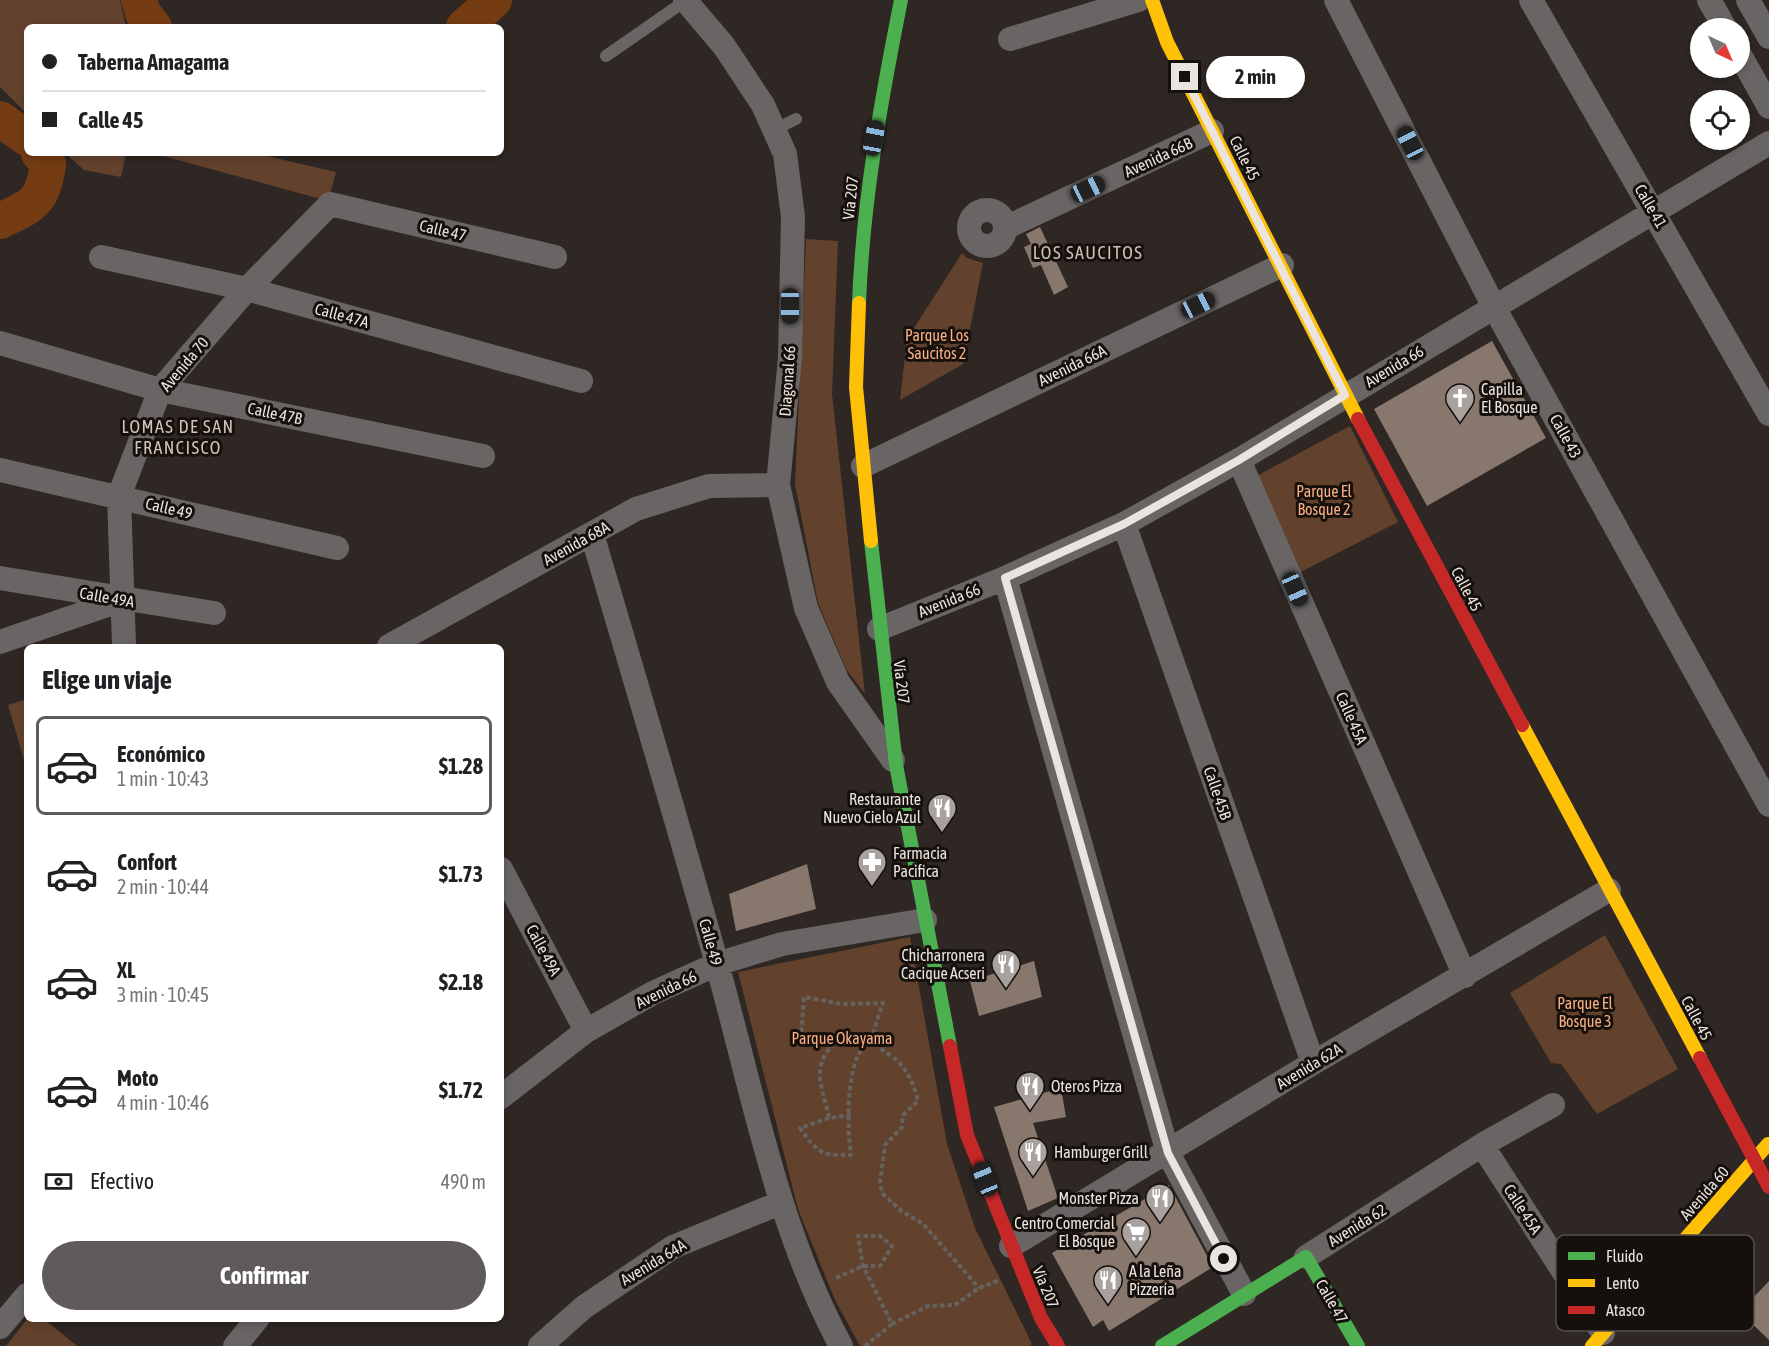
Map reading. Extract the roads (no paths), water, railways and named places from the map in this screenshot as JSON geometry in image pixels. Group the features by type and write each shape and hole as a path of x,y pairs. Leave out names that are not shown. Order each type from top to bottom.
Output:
{"street":[{"name":"Vía 207","path":"902,0 874,138 861,257 856,387 879,629 896,765 967,1135 1041,1318 1058,1346"},
{"path":"1010,39 1138,0"},
{"name":"Calle 45","path":"1152,0 1167,42 1282,265 1345,395 1769,1187"},
{"name":"Calle 43","path":"1336,0 1494,307 1769,804"},
{"name":"Calle 41","path":"1531,0 1656,213 1769,414"},
{"path":"1709,0 1719,18"},
{"path":"1748,0 1769,37"},
{"name":"Diagonal 66","path":"685,1 724,46 763,105 785,154 793,217 790,358 778,485 806,608 838,682 896,765"},
{"path":"1750,73 1769,107"},
{"name":"Avenida 66B","path":"1005,228 1212,131"},
{"name":"Avenida 66","path":"879,629 1005,578 1124,524 1239,460 1345,395 1656,213 1769,143"},
{"name":"Calle 47","path":"330,204 555,257"},
{"name":"Avenida 70","path":"124,644 119,496 160,390 247,290 330,204"},
{"name":"Calle 47A","path":"101,257 247,290 581,381"},
{"name":"Avenida 66A","path":"863,466 1282,265"},
{"name":"Calle 47B","path":"0,343 160,390 483,456"},
{"name":"Calle 45A","path":"1239,460 1465,976"},
{"name":"Calle 49","path":"0,470 337,548"},
{"name":"Avenida 68A","path":"393,644 636,509 709,486 778,485"},
{"name":"Calle 45B","path":"1124,524 1313,1063"},
{"name":"Calle 49","path":"592,534 717,964 780,1203 825,1315 841,1346"},
{"name":"Calle 49A","path":"0,578 121,600 214,613"},
{"path":"1005,578 1168,1153 1244,1294"},
{"path":"0,642 121,600"},
{"name":"Calle 49A","path":"504,875 586,1031"},
{"name":"Avenida 62A","path":"1011,1246 1168,1153 1313,1063 1609,890"},
{"name":"Avenida 66","path":"504,1095 586,1031 653,993 717,964 782,944 925,920"},
{"name":"Avenida 62","path":"1162,1346 1482,1145 1553,1105"},
{"name":"Avenida 60","path":"1689,1235 1769,1143"},
{"name":"Calle 45A","path":"1482,1145 1556,1269"},
{"name":"Avenida 64A","path":"540,1346 584,1307 673,1247 780,1203"},
{"name":"Calle 47","path":"1306,1257 1358,1346"},
{"path":"0,1327 24,1299"},
{"path":"235,1346 255,1322"}],"lane":[{"path":"606,56 685,1"},
{"path":"774,130 796,119"}],"waterway":[{"path":"139,0 143,13 152,24"},
{"path":"467,24 494,0"},
{"path":"0,119 24,136"},
{"path":"0,221 21,211 39,195 48,164 41,156"}],"place":[{"name":"Capilla El Bosque","path":"1460,424"},
{"name":"Restaurante Nuevo Cielo Azul","path":"942,834"},
{"name":"Farmacia Pacifica","path":"872,888"},
{"name":"Chicharronera Cacique Acseri","path":"1006,990"},
{"name":"Oteros Pizza","path":"1030,1112"},
{"name":"Hamburger Grill","path":"1033,1178"},
{"name":"Monster Pizza","path":"1160,1224"},
{"name":"Centro Comercial El Bosque","path":"1136,1258"},
{"name":"A la Leña Pizzería","path":"1108,1306"}],"district":[{"name":"LOS SAUCITOS","path":"1088,252"},
{"name":"LOMAS DE SAN FRANCISCO","path":"178,436"}],"park label":[{"name":"Parque Los Saucitos 2","path":"937,344"},
{"name":"Parque El Bosque 2","path":"1324,500"},
{"name":"Parque El Bosque 3","path":"1585,1012"},
{"name":"Parque Okayama","path":"842,1038"}]}
